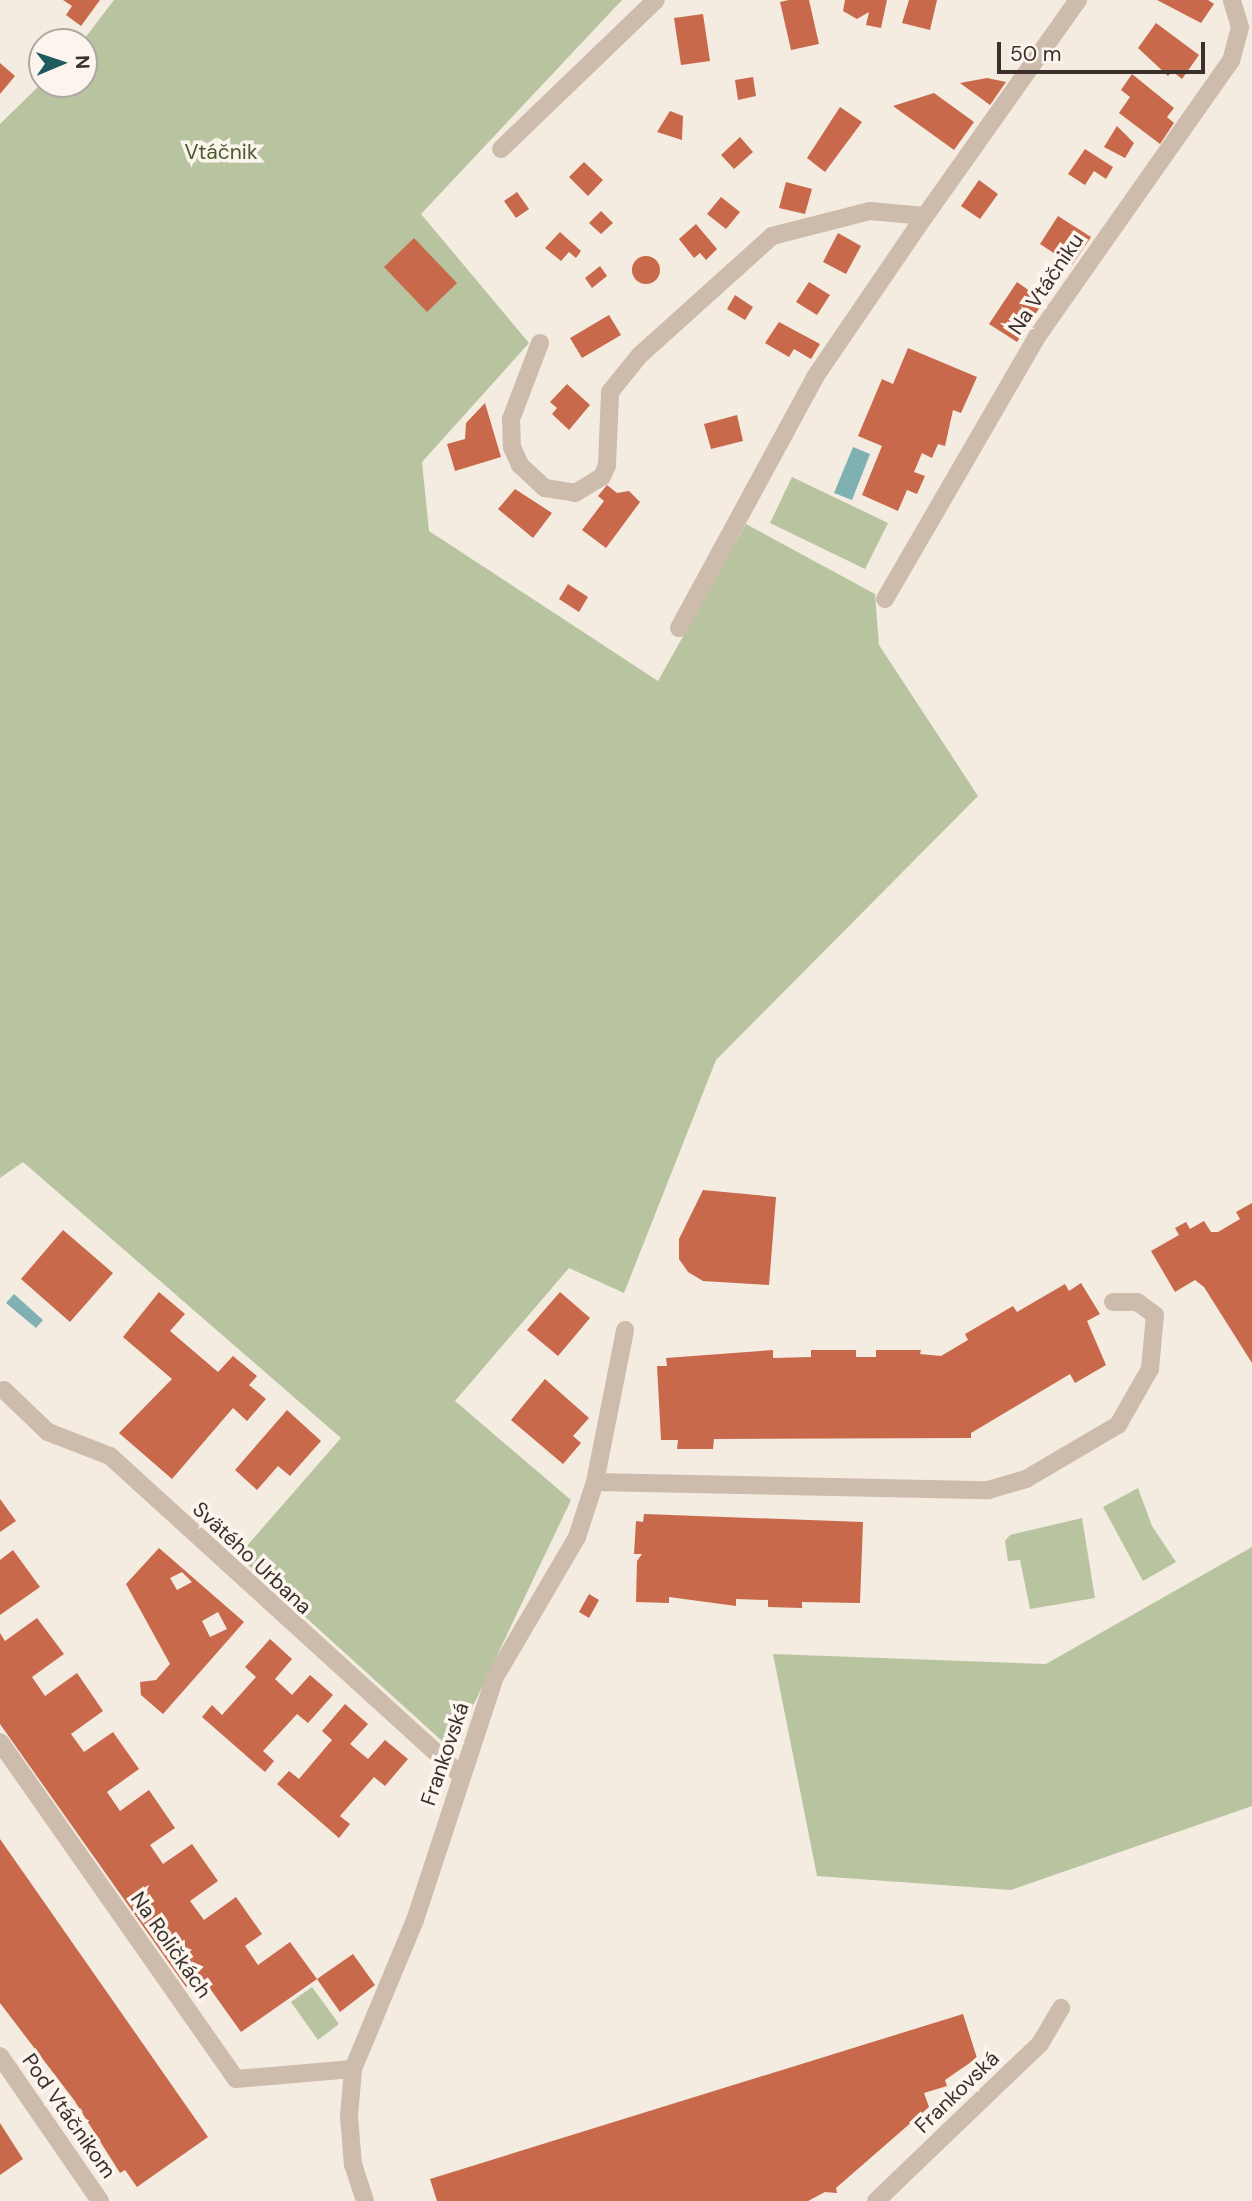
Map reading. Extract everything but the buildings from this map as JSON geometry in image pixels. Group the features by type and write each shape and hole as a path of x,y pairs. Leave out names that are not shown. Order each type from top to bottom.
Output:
{"street":[{"path":"501,149 656,0"},
{"path":"679,628 815,377 1078,0"},
{"name":"Na Vtáčniku","path":"885,599 1036,338 1231,61 1240,27 1231,0"},
{"path":"540,344 511,419 512,447 520,465 545,488 575,493 591,488 607,465 606,411 617,378 758,243 860,212 925,216"},
{"path":"595,1482 988,1490 1026,1479 1118,1425 1150,1369 1154,1315 1136,1302 1114,1302"},
{"name":"Frankovská","path":"365,2201 353,2165 349,2116 354,2068 385,2002 495,1677 578,1537 595,1482 625,1330"},
{"name":"Svätého Urbana","path":"4,1390 48,1432 110,1456 318,1651 461,1775"},
{"name":"Na Roličkách","path":"0,1742 236,2079 354,2068"},
{"name":"Frankovská","path":"876,2201 1040,2044 1061,2008"},
{"name":"Pod Vtáčnikom","path":"0,2056 100,2201"}],"green space":[{"name":"Vtáčnik","path":"114,0 622,0 421,214 529,343 422,462 429,531 658,681 746,524 875,594 879,645 978,796 716,1060 624,1293 569,1268 455,1401 571,1500 452,1750 238,1556 341,1438 23,1162 0,1178 0,124 28,97 98,98 98,28 93,28"},
{"path":"792,477 888,523 865,569 770,523"},
{"path":"1138,1488 1152,1526 1176,1562 1143,1581 1103,1507"},
{"path":"1082,1518 1095,1598 1030,1609 1020,1560 1008,1561 1005,1541 1010,1535"},
{"path":"1252,1547 1252,1806 1011,1890 817,1876 773,1654 1046,1664"},
{"path":"312,1987 339,2024 318,2040 291,2002"}],"water":[{"path":"853,447 870,454 852,500 834,493"},
{"path":"14,1294 43,1320 36,1328 6,1303"}]}
